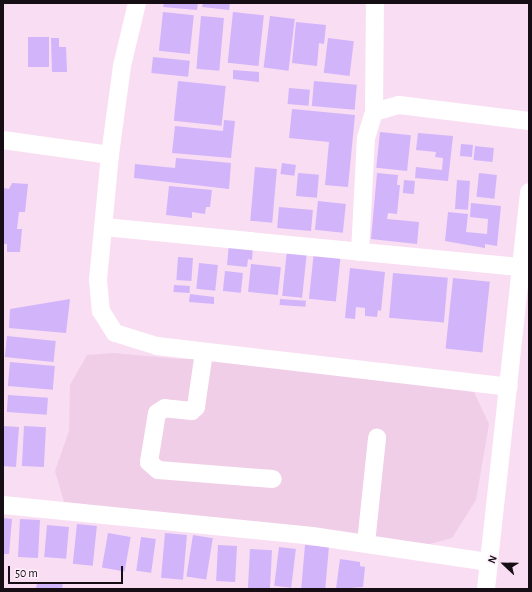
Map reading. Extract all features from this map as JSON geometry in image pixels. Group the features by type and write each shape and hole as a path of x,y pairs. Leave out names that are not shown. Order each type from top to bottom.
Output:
{"street":[{"path":"138,3 122,66 110,155 98,279 101,311 115,333 157,346 509,387"},
{"path":"360,252 366,138 374,112 375,3"},
{"path":"374,112 399,105 529,121"},
{"path":"3,140 110,155"},
{"path":"486,589 529,196"},
{"path":"104,227 521,267"},
{"path":"204,352 196,407 192,411 165,408 157,413 149,462 158,470 273,479"},
{"path":"366,543 377,438"},
{"path":"3,505 366,543 489,562"}],"shaded area":[{"path":"114,353 179,359 221,359 474,392 489,424 476,500 452,538 426,545 64,502 55,471 69,431 70,385 87,355"}],"building":[{"path":"164,3 198,3 197,10 163,7"},
{"path":"203,3 230,3 229,10 202,7"},
{"path":"163,12 194,15 190,54 159,51"},
{"path":"233,12 264,15 258,66 228,63"},
{"path":"201,16 224,18 219,71 196,69"},
{"path":"270,16 295,19 288,71 264,68"},
{"path":"296,22 326,25 324,44 319,43 317,66 292,63"},
{"path":"28,37 49,37 49,67 28,67"},
{"path":"51,38 59,38 59,47 66,47 67,72 52,72"},
{"path":"328,38 354,41 350,76 324,73"},
{"path":"153,57 190,61 188,77 151,73"},
{"path":"233,70 259,72 259,82 233,79"},
{"path":"178,81 226,86 222,126 174,121"},
{"path":"314,81 357,85 355,110 312,106"},
{"path":"289,88 310,90 309,106 288,104"},
{"path":"292,109 355,115 348,187 325,185 329,142 289,138"},
{"path":"224,120 235,121 231,158 172,153 175,126 223,131"},
{"path":"380,132 411,135 407,171 376,168"},
{"path":"418,133 453,136 448,181 415,178 416,167 442,170 443,158 435,157 436,152 416,150"},
{"path":"461,144 473,145 472,157 460,156"},
{"path":"475,146 494,148 492,162 474,160"},
{"path":"176,158 231,163 229,189 134,178 135,164 175,168"},
{"path":"282,163 296,165 294,176 280,174"},
{"path":"255,167 277,169 272,223 250,221"},
{"path":"298,173 319,175 317,198 296,196"},
{"path":"377,173 398,175 397,185 400,185 397,214 388,213 387,219 419,222 417,244 371,239"},
{"path":"479,173 497,175 494,199 476,197"},
{"path":"404,180 415,181 414,194 403,193"},
{"path":"457,180 470,181 468,210 455,209"},
{"path":"12,183 28,184 25,212 19,212 17,229 22,229 20,252 7,252 7,244 3,244 3,188 9,189"},
{"path":"169,186 212,190 210,207 206,207 205,214 192,212 192,218 166,215"},
{"path":"318,201 346,204 343,233 315,230"},
{"path":"471,203 501,206 497,246 485,244 485,248 445,241 448,212 468,214 466,232 487,234 488,219 470,217"},
{"path":"279,207 313,210 311,231 277,228"},
{"path":"229,243 253,246 252,260 248,259 247,267 227,265"},
{"path":"287,250 307,252 302,298 282,296"},
{"path":"314,251 341,254 336,302 309,299"},
{"path":"178,257 193,258 191,281 176,280"},
{"path":"199,263 218,265 215,291 196,289"},
{"path":"251,264 281,267 278,295 248,292"},
{"path":"350,268 385,272 381,311 378,310 377,317 365,316 365,308 356,307 355,319 345,318"},
{"path":"225,271 243,273 241,293 223,291"},
{"path":"393,273 448,278 444,323 389,318"},
{"path":"453,278 490,282 482,352 446,349"},
{"path":"174,285 190,286 189,293 174,292"},
{"path":"190,294 214,297 214,304 189,302"},
{"path":"70,299 66,333 9,328 10,309"},
{"path":"280,299 306,301 306,307 280,305"},
{"path":"7,336 56,341 54,362 5,357"},
{"path":"10,362 55,366 53,390 8,386"},
{"path":"8,395 48,398 47,415 7,412"},
{"path":"3,426 19,427 16,467 3,466"},
{"path":"24,426 46,427 44,467 22,466"},
{"path":"3,518 12,519 9,554 3,554"},
{"path":"20,519 40,520 38,558 18,557"},
{"path":"77,524 97,526 93,566 73,564"},
{"path":"47,525 69,527 66,559 44,557"},
{"path":"108,533 131,537 125,571 102,567"},
{"path":"165,533 187,535 183,580 161,578"},
{"path":"193,535 213,538 206,580 186,576"},
{"path":"141,537 156,539 151,573 136,571"},
{"path":"218,545 237,546 235,582 216,581"},
{"path":"305,545 329,547 325,589 301,589"},
{"path":"279,547 296,549 291,588 274,586"},
{"path":"250,549 272,550 270,589 248,588"},
{"path":"340,559 360,562 360,566 365,567 363,587 336,589"},
{"path":"37,582 63,583 62,589 36,589"}]}
